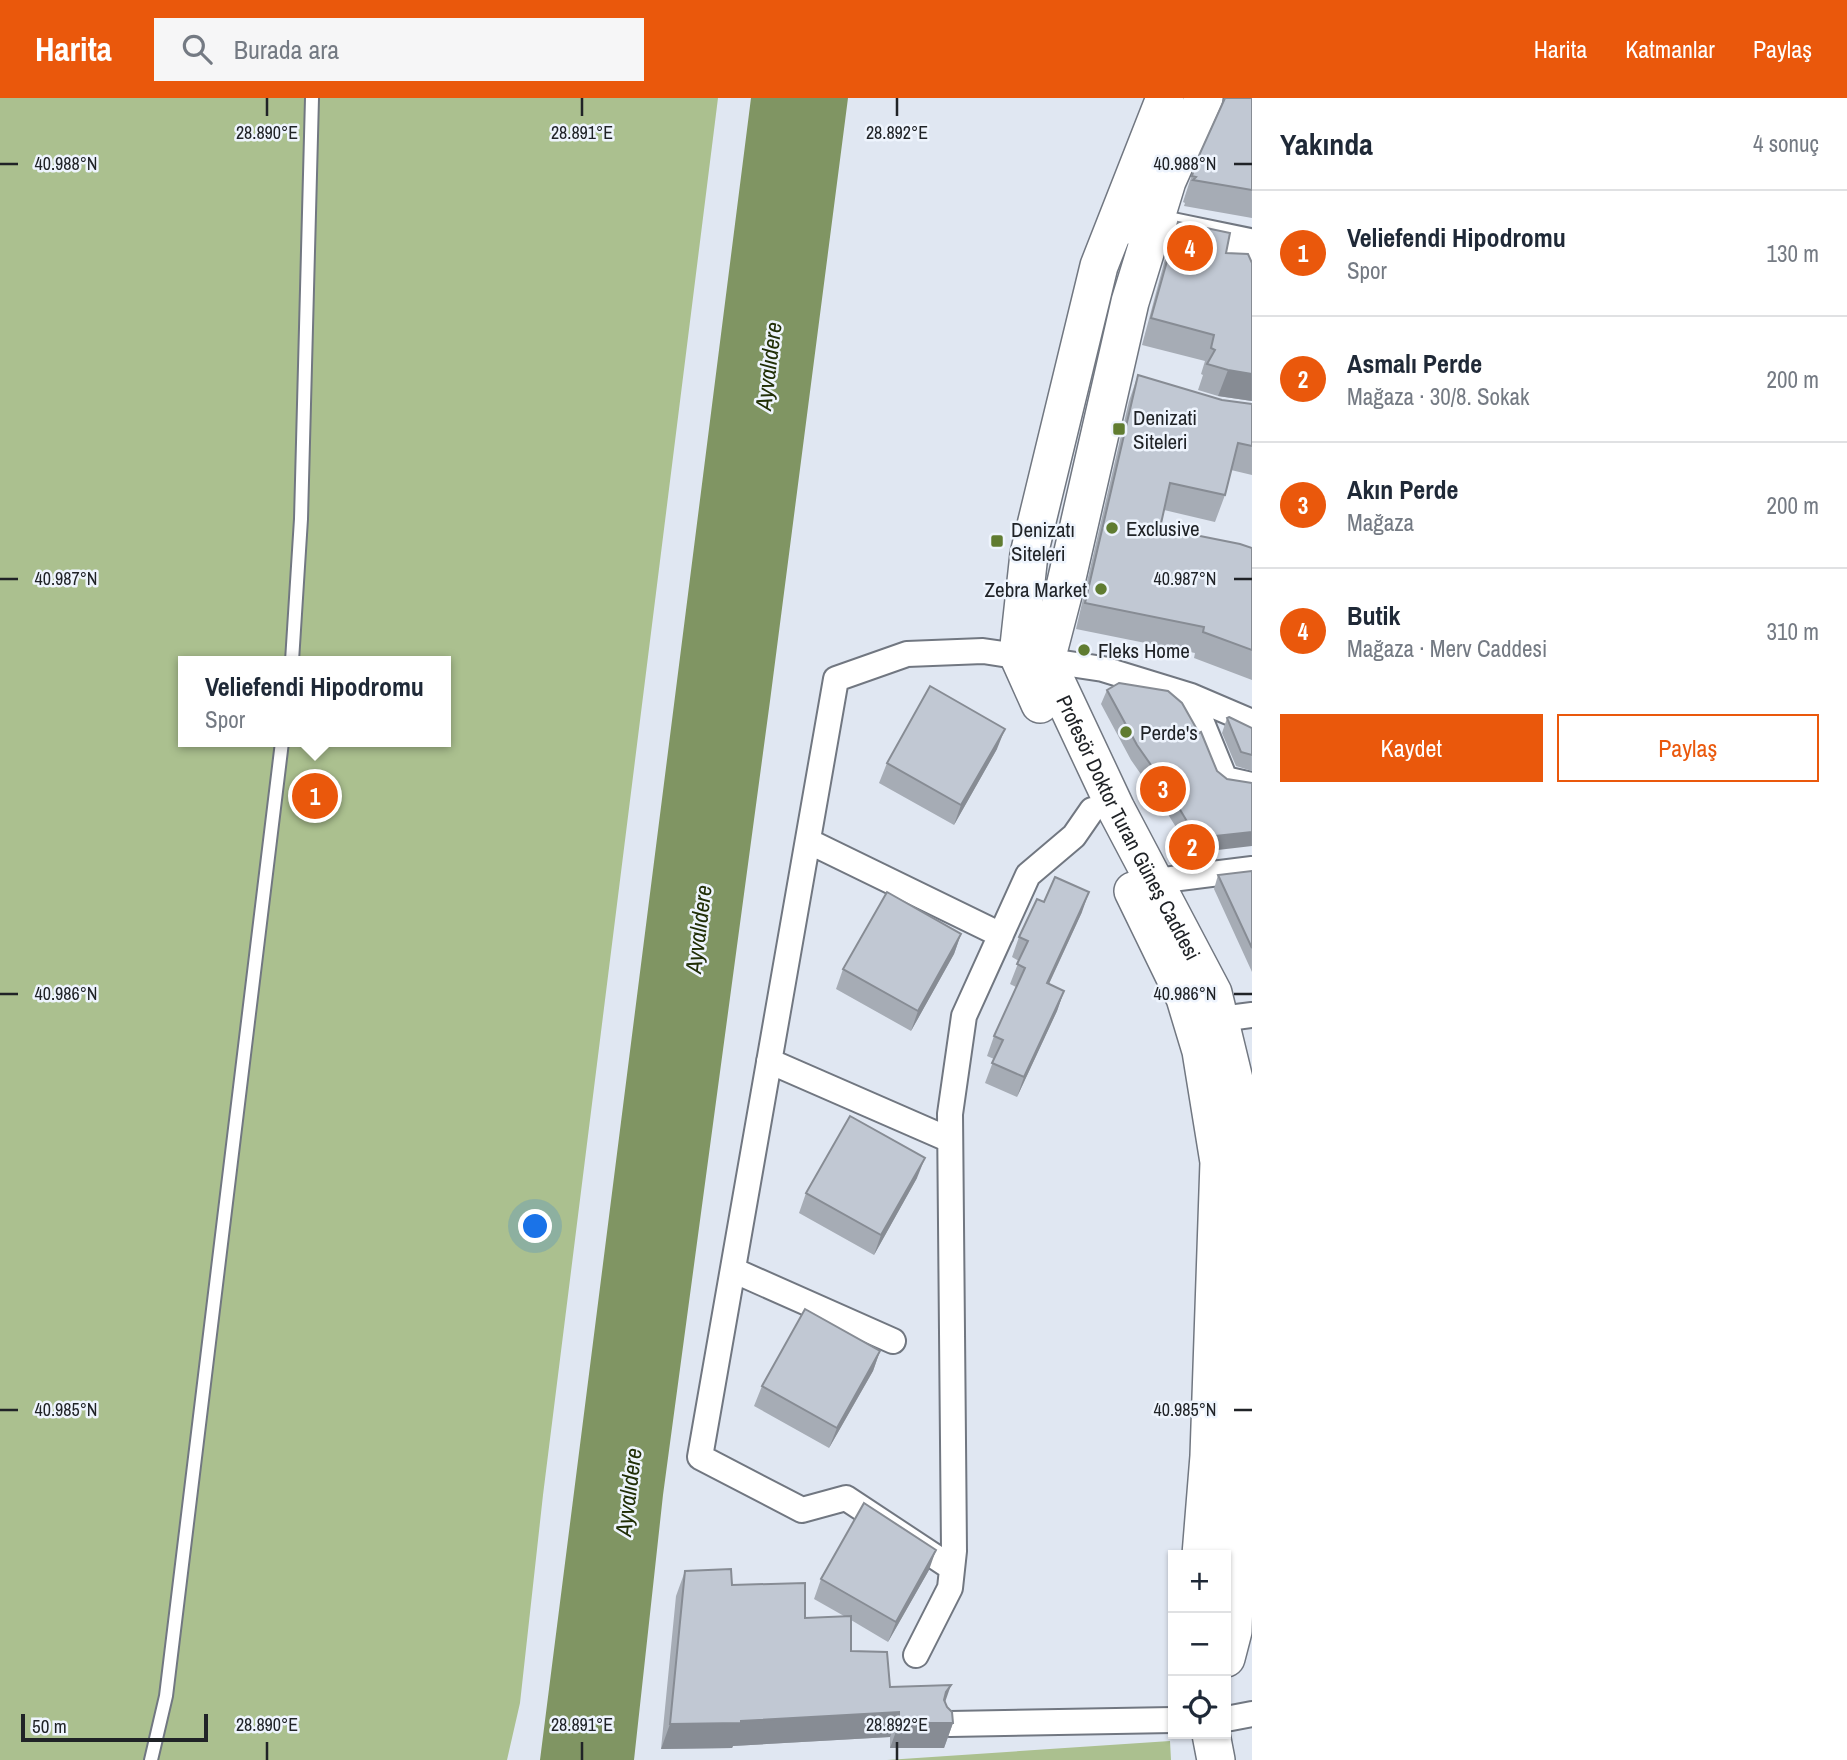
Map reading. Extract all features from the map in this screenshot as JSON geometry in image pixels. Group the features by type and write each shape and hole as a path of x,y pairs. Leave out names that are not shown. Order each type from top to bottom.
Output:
{"main road":[{"path":"1032,657 1029,554 1099,266 1164,98"},
{"path":"1032,657 1064,591 1124,384 1130,302 1167,181 1204,98"},
{"path":"1114,227 1155,226 1248,252"},
{"name":"Profesör Doktor Turan Güneş Caddesi","path":"1032,657 1092,810 1185,998 1238,1164"},
{"name":"Profesör Doktor Turan Güneş Caddesi","path":"1032,657 1156,881 1213,993 1236,1017 1245,1125 1238,1164 1236,1334 1245,1459 1231,1638"},
{"name":"Profesör Doktor Turan Güneş Caddesi","path":"1201,1550 1209,1456 1236,1334"},
{"path":"1213,1739 1216,1760"}],"street":[{"path":"952,1568 846,1498 802,1510 700,1457 836,679 907,654 983,651 1103,669 1191,696 1252,722"},
{"path":"1191,696 1225,779 1252,785"},
{"path":"916,1656 950,1588 952,1568 950,1114 964,1016 1028,875 1074,836 1092,810"},
{"path":"808,841 1000,935"},
{"path":"1156,881 1252,869"},
{"path":"769,1061 950,1140"},
{"path":"733,1270 893,1341"},
{"path":"1231,1719 1252,1714"},
{"path":"950,1724 1168,1720"}],"lane":[{"path":"292,656 301,519 312,98"},
{"path":"151,1760 166,1696 281,747"}],"shaded area":[{"path":"0,98 718,98 543,1495 520,1703 507,1760 0,1760"},
{"path":"1170,1741 1171,1760 887,1760"}],"water":[{"name":"Ayvalıdere","path":"751,98 848,98 663,1495 634,1760 540,1760"}],"building":[{"path":"1225,98 1252,98 1252,190 1193,180 1196,177 1192,176 1196,162"},
{"path":"1178,222 1230,233 1226,253 1248,254 1252,263 1252,374 1207,364 1215,350 1211,348 1214,335 1151,318"},
{"path":"1138,375 1222,400 1252,404 1252,446 1238,443 1225,495 1170,483 1160,528 1252,548 1252,650 1203,632 1204,627 1085,603"},
{"path":"1119,683 1168,691 1182,703 1199,733 1201,732 1217,771 1227,779 1252,783 1252,832 1197,838 1137,745 1107,690"},
{"path":"930,686 1005,729 961,805 887,763"},
{"path":"1227,718 1252,728 1252,755 1241,752"},
{"path":"1252,871 1252,948 1218,875"},
{"path":"1055,877 1089,892 1047,983 1064,991 1024,1077 992,1063 1003,1040 994,1036 1025,968 1017,964 1028,941 1019,937 1037,899 1044,902"},
{"path":"887,892 961,934 918,1011 843,969"},
{"path":"850,1116 925,1158 881,1235 806,1193"},
{"path":"805,1309 880,1351 837,1428 762,1386"},
{"path":"864,1503 936,1550 896,1622 821,1579"},
{"path":"731,1569 732,1585 805,1583 805,1618 851,1616 851,1651 887,1652 890,1687 951,1685 944,1700 952,1712 953,1723 899,1723 899,1712 741,1723 670,1724 685,1571"}],"place":[{"name":"Butik","path":"1190,248"},
{"name":"Denizati Siteleri","path":"1119,429"},
{"name":"Exclusive","path":"1112,528"},
{"name":"Denizatı Siteleri","path":"997,541"},
{"name":"Zebra Market","path":"1101,589"},
{"name":"Fleks Home","path":"1084,650"},
{"name":"Perde's","path":"1126,732"},
{"name":"Akın Perde","path":"1163,789"},
{"name":"Veliefendi Hipodromu","path":"315,796"},
{"name":"Asmalı Perde","path":"1192,847"}]}
